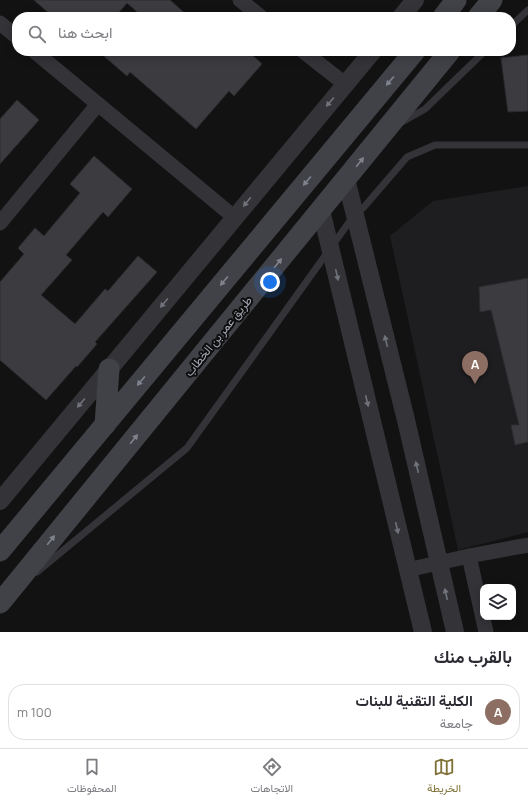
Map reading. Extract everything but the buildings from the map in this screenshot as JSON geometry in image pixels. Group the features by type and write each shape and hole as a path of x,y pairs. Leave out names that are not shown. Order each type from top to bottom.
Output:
{"main road":[{"path":"446,12 456,0"},
{"path":"482,12 492,0"},
{"path":"0,551 411,56"},
{"name":"طريق عمر بن الخطاب","path":"1,601 446,56"},
{"path":"105,424 109,369"}],"street":[{"path":"240,0 255,12"},
{"path":"405,12 415,0"},
{"path":"0,23 12,33"},
{"path":"40,56 234,217"},
{"path":"309,56 345,84"},
{"path":"0,501 369,56"},
{"path":"0,223 98,104"},
{"path":"346,179 455,632"},
{"path":"321,210 423,632"},
{"path":"407,570 469,556 528,546"},
{"path":"469,556 486,632"}],"lane":[{"path":"516,21 528,10"},
{"path":"386,130 425,109 480,56"},
{"path":"1,601 187,448 355,214 364,207 407,157 435,145 528,145"}],"shaded area":[{"path":"528,186 528,532 458,550 390,236 433,201"}],"place":[{"name":"الكلية التقنية للبنات","path":"475,384"}]}
